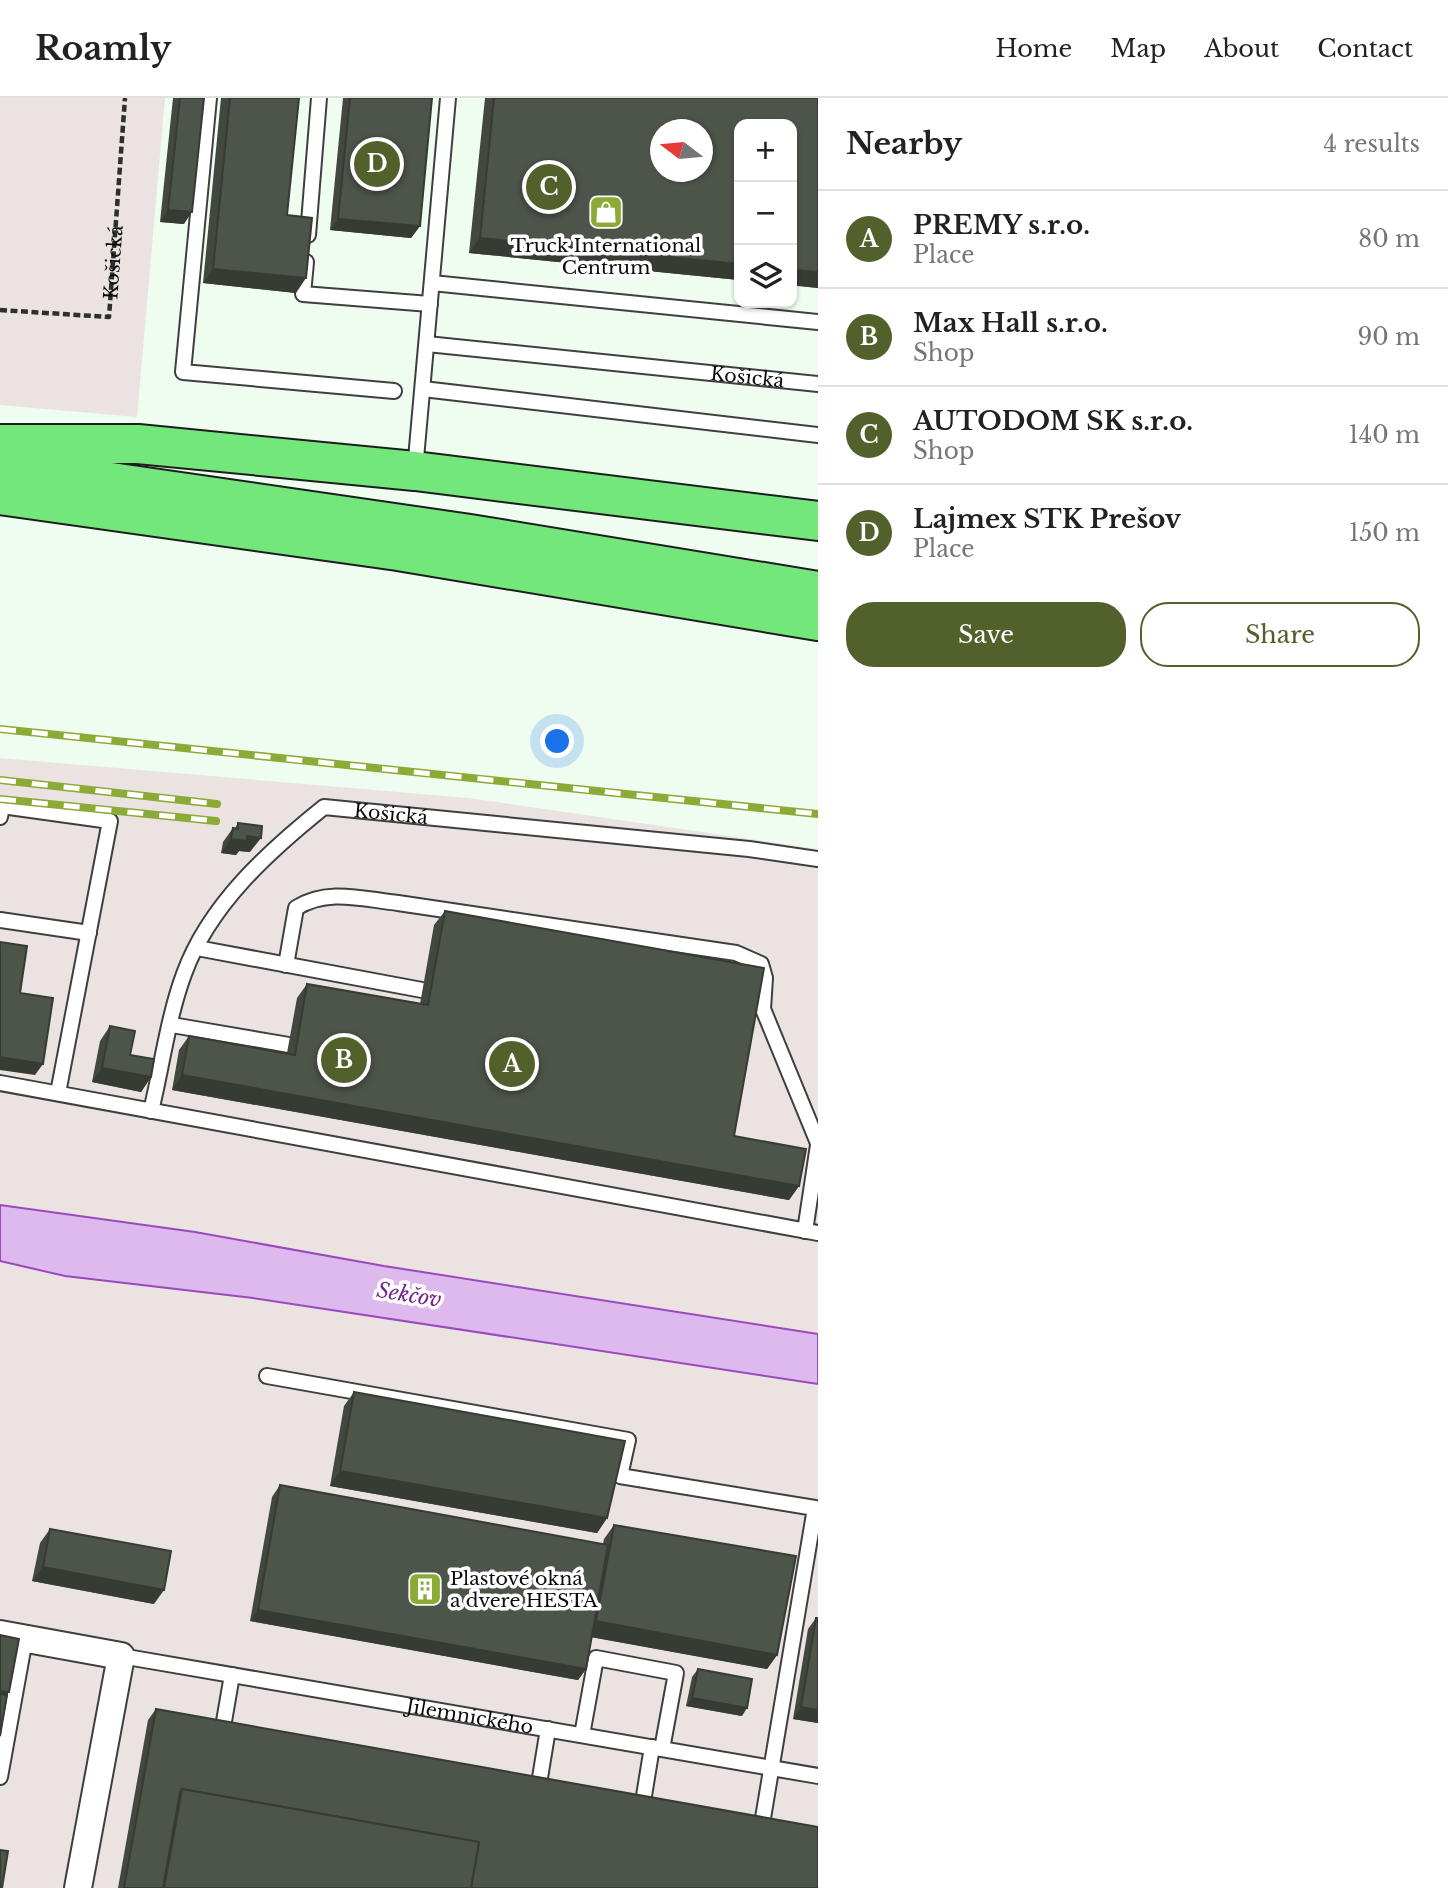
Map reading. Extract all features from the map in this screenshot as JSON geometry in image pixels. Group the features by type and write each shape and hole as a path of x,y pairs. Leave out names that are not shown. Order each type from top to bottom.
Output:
{"main road":[{"path":"0,444 138,444 415,471 818,521"},
{"path":"0,466 456,532 818,591"},
{"path":"0,495 398,551 818,621"}],"street":[{"name":"Jilemnického","path":"13,1637 121,1656"},
{"path":"78,1888 121,1656"}],"lane":[{"path":"209,98 183,372 394,391"},
{"path":"319,98 303,294 430,304"},
{"path":"415,471 448,98"},
{"path":"432,283 818,322"},
{"name":"Košická","path":"427,344 818,384"},
{"path":"423,389 818,435"},
{"path":"0,817 2,806 110,821 58,1093"},
{"name":"Košická","path":"151,1111 184,974 211,919 277,845 324,807 750,849 818,859"},
{"path":"0,1083 811,1232 818,1144 763,1009 765,978 761,964 736,953 398,903 313,897 296,908 286,965"},
{"path":"0,920 89,933"},
{"path":"197,948 422,990"},
{"path":"172,1025 289,1045"},
{"path":"267,1376 628,1440 620,1476 816,1508 761,1830"},
{"path":"0,1777 13,1637"},
{"name":"Jilemnického","path":"121,1656 818,1776"},
{"path":"582,1735 596,1658 676,1672 642,1808"},
{"path":"222,1734 232,1675"},
{"path":"538,1790 548,1729"}],"path":[{"name":"Košická","path":"0,310 108,317 125,98"}],"shaded area":[{"path":"0,98 165,98 137,417 0,405"},
{"path":"0,758 469,798 818,849 818,1888 0,1888"}],"water":[{"name":"Sekčov","path":"0,1205 195,1232 384,1266 818,1334 818,1384 253,1298 65,1276 0,1261"}],"building":[{"path":"180,98 204,98 192,212 168,210"},
{"path":"230,98 299,98 287,215 312,218 306,278 213,269"},
{"path":"350,98 432,98 420,226 338,219"},
{"name":"Truck International Centrum","path":"494,98 818,98 818,272 797,270 797,119 734,119 734,263 480,238"},
{"path":"238,823 262,826 261,838 247,836 247,841 231,839 233,828 238,829"},
{"path":"445,911 764,968 734,1136 806,1149 799,1186 182,1075 189,1036 295,1055 307,984 428,1005"},
{"path":"0,942 27,946 20,993 53,998 43,1064 0,1057"},
{"path":"110,1026 135,1031 130,1055 154,1059 151,1077 102,1068"},
{"path":"354,1392 625,1441 607,1518 340,1471"},
{"name":"Plastové okná a dvere HESTA","path":"280,1485 608,1545 586,1669 258,1610"},
{"path":"614,1525 796,1556 777,1655 596,1621"},
{"path":"50,1529 171,1551 164,1590 43,1567"},
{"path":"818,1618 818,1710 801,1707"},
{"path":"0,1635 19,1639 9,1692 0,1691"},
{"path":"698,1669 752,1679 747,1708 692,1698"},
{"path":"0,1694 7,1695 0,1736"},
{"path":"156,1709 818,1827 818,1888 471,1888 479,1842 182,1789 163,1888 124,1888"},
{"path":"182,1789 479,1842 471,1888 164,1888"},
{"path":"0,1850 8,1851 2,1888 0,1888"}],"railway":[{"path":"0,729 818,814"},
{"path":"0,780 217,804"},
{"path":"0,799 216,821"}],"place":[{"name":"Lajmex STK Prešov","path":"377,164"},
{"name":"AUTODOM SK s.r.o.","path":"549,187"},
{"name":"Truck International Centrum","path":"606,212"},
{"name":"Max Hall s.r.o.","path":"344,1060"},
{"name":"PREMY s.r.o.","path":"512,1064"},
{"name":"Plastové okná a dvere HESTA","path":"425,1589"}]}
